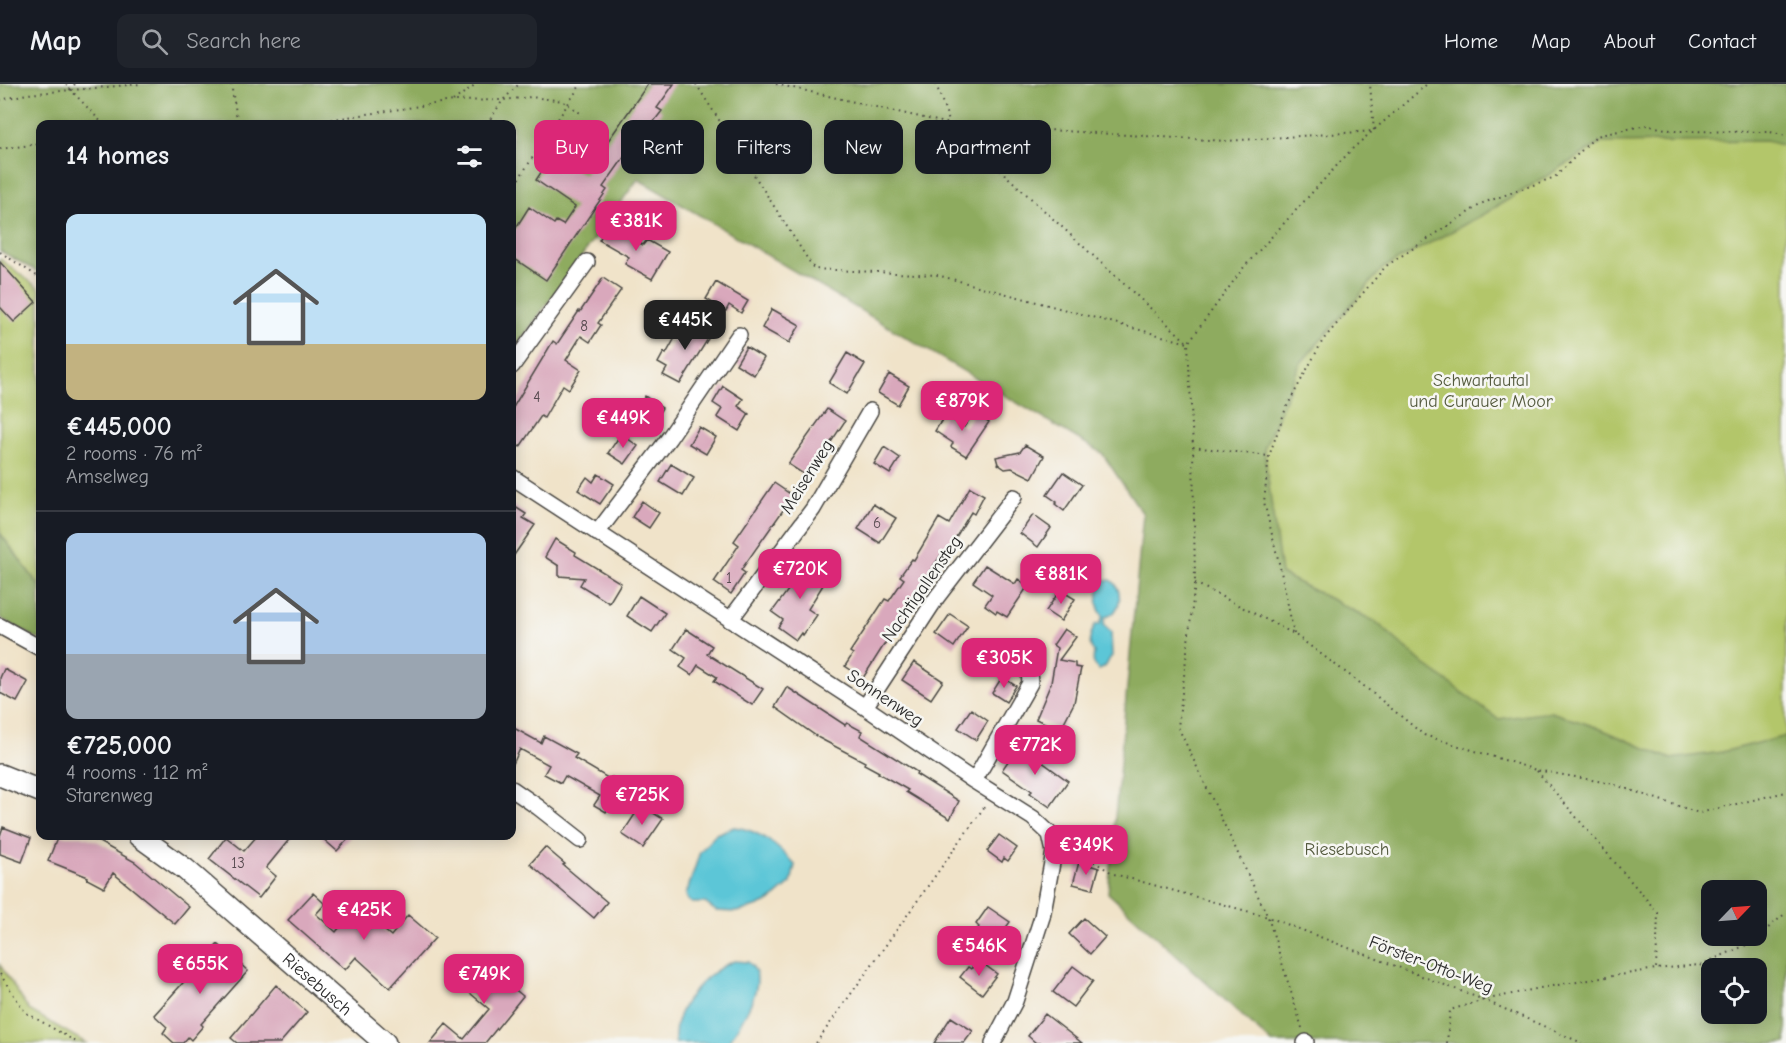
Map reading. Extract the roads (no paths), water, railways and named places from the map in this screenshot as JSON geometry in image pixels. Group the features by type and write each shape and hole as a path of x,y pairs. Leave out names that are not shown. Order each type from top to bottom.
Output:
{"main road":[{"path":"0,775 36,789"},
{"name":"Riesebusch","path":"145,840 185,868 385,1043"}],"street":[{"path":"516,360 587,262"},
{"path":"597,533 669,438 739,335"},
{"name":"Meisenweg","path":"730,620 813,508 870,411"},
{"name":"Sonnenweg","path":"516,480 994,792 1033,818 1050,834 1054,852 1042,917 1015,1001 993,1043"},
{"name":"Nachtigallensteg","path":"865,707 937,597 1014,497"},
{"path":"0,626 36,646"},
{"path":"974,781 1030,683 1028,659"},
{"path":"516,792 580,840"}],"water":[{"path":"1111,580 1118,589 1119,595 1118,606 1111,615 1105,617 1104,625 1111,632 1112,656 1099,670 1094,664 1094,652 1090,639 1095,625 1100,624 1103,616 1100,612 1098,594 1105,581"},
{"path":"734,827 760,835 782,851 795,865 791,883 770,901 736,912 716,911 705,903 692,903 686,895 700,852 716,834"},
{"path":"734,961 748,962 757,977 754,996 728,1043 675,1043 675,1030 684,1005 711,974"}],"park label":[{"name":"Schwartautal und Curauer Moor","path":"1481,390"}]}
